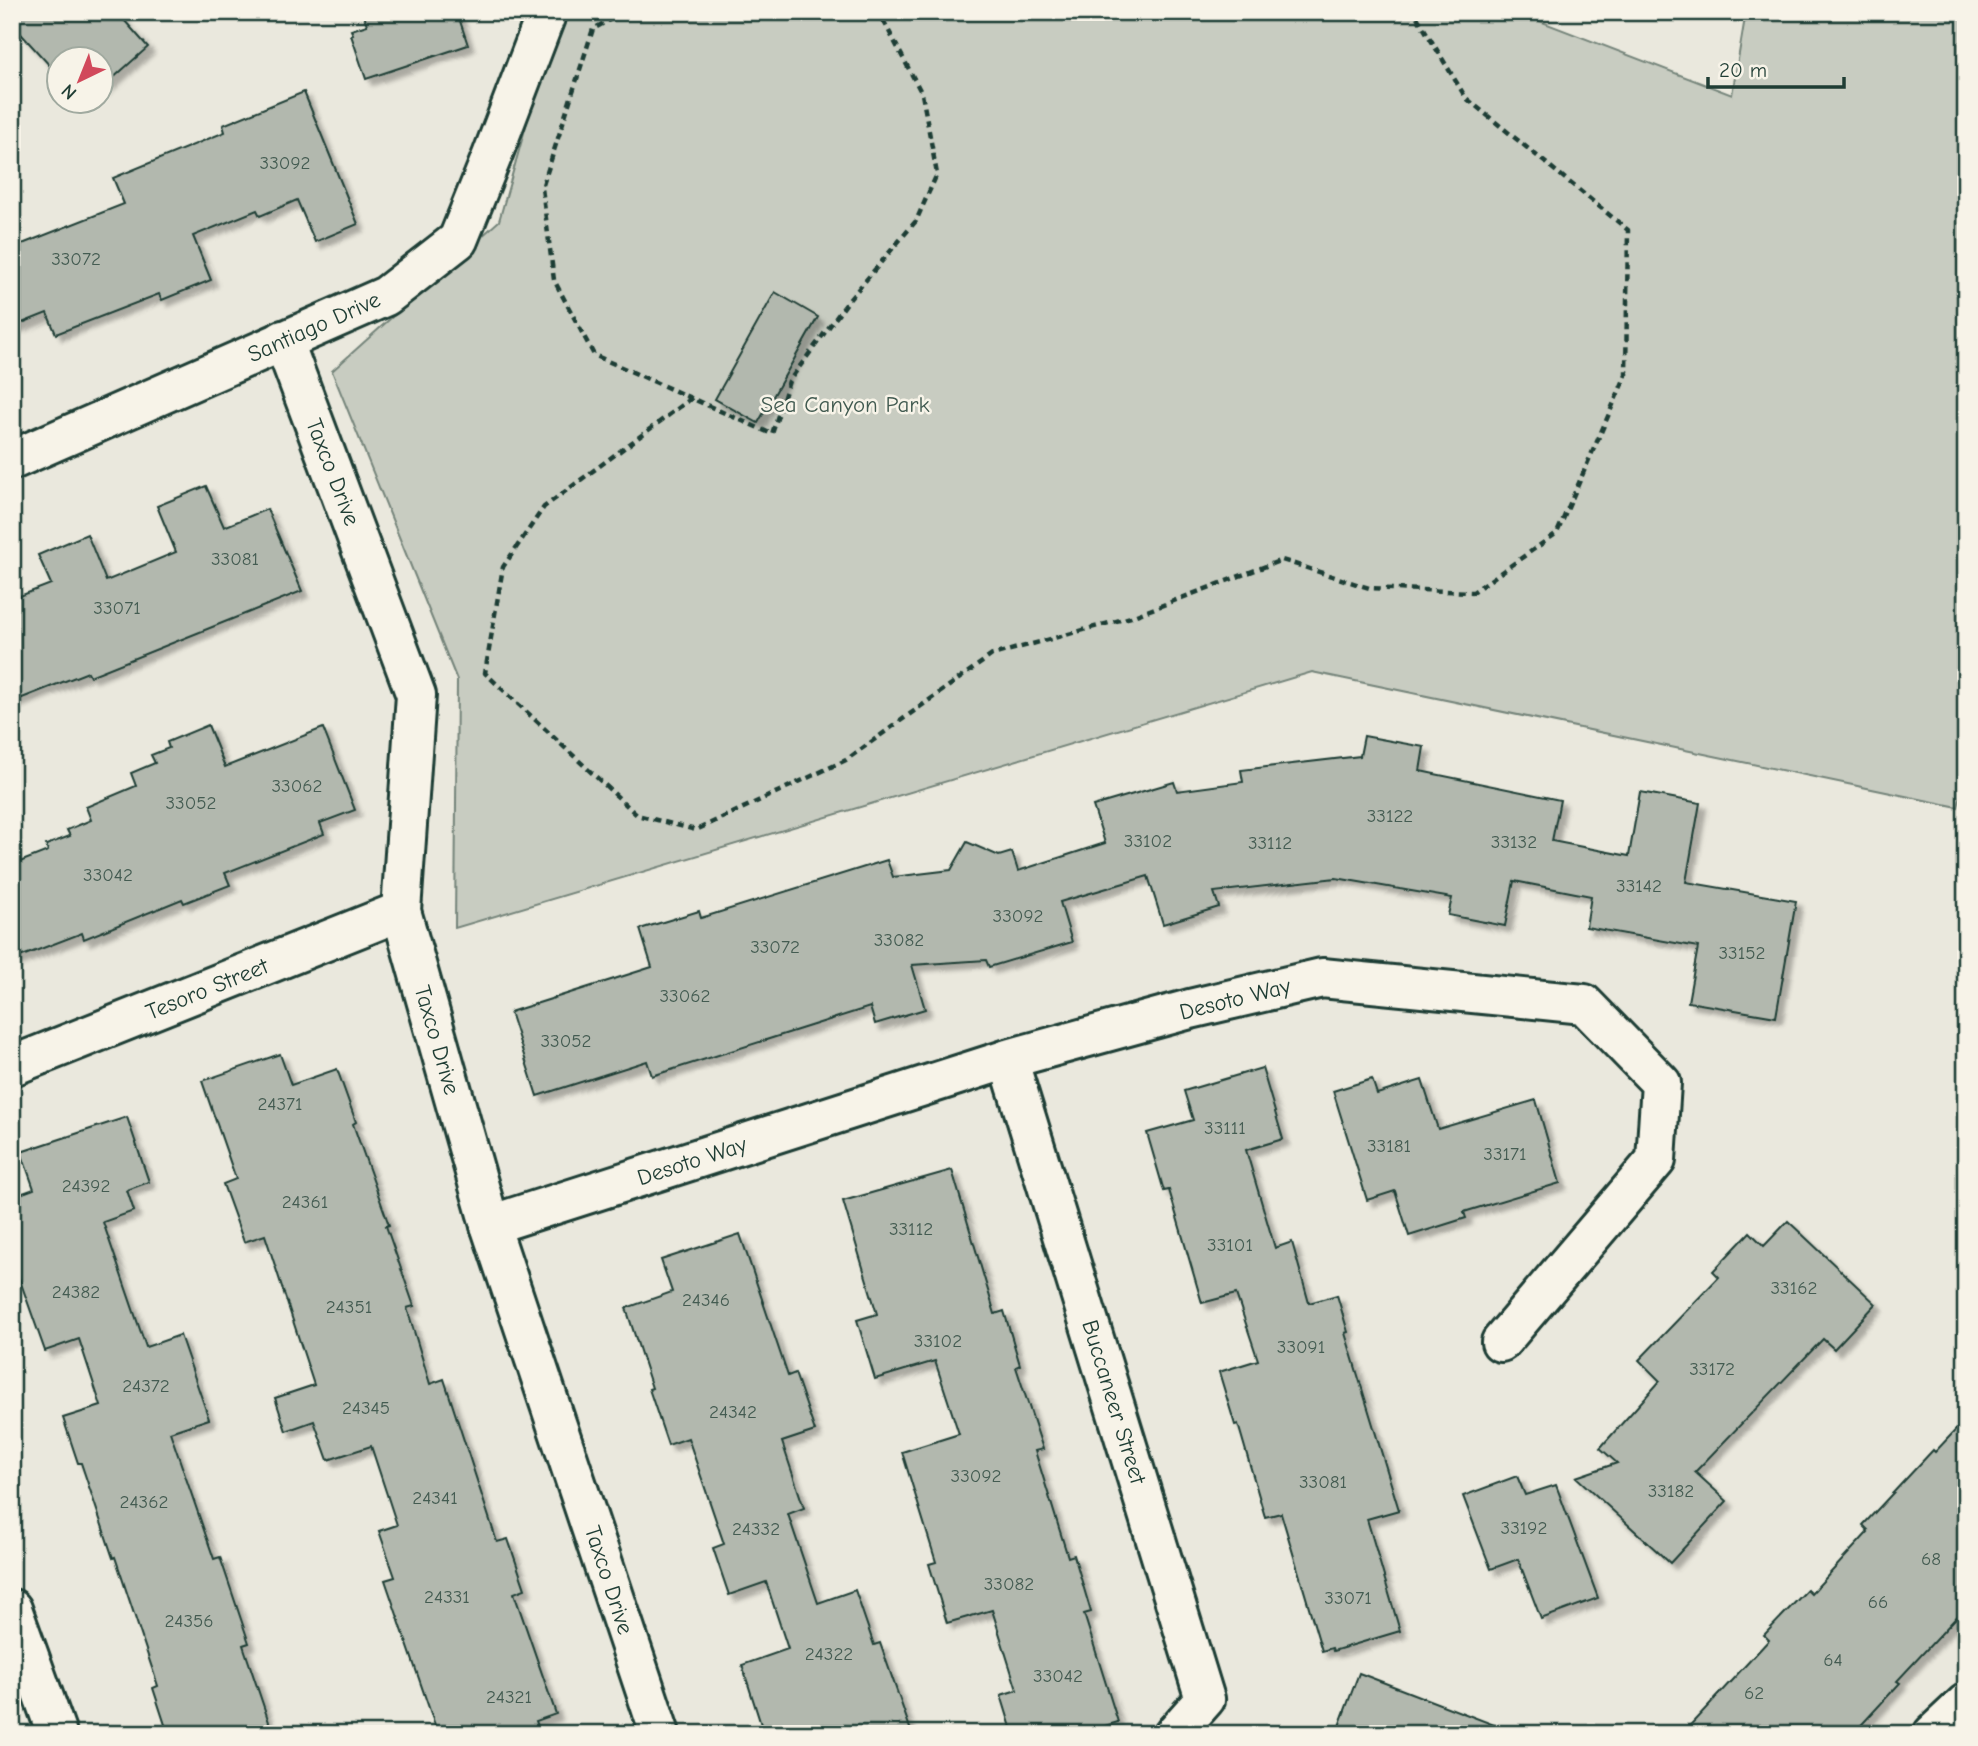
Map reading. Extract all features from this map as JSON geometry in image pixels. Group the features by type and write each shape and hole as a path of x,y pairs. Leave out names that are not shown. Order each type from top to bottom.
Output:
{"street":[{"name":"Santiago Drive","path":"12,460 386,296 457,240 547,12"},
{"name":"Taxco Drive","path":"283,340 416,695 401,911 490,1225 660,1734"},
{"name":"Tesoro Street","path":"12,1066 401,911"},
{"name":"Desoto Way","path":"490,1225 1008,1059 1190,1009 1322,978 1584,1004 1661,1083 1656,1160 1501,1342"},
{"name":"Buccaneer Street","path":"1008,1059 1205,1699 1174,1734"},
{"path":"12,1609 57,1734"},
{"path":"1933,1734 1966,1703"}],"path":[{"path":"624,12 593,29 542,188 554,280 594,355 772,434 789,381 849,300 916,221 937,174 922,94 879,12"},
{"path":"692,398 544,507 503,567 485,673 637,815 696,830 846,760 992,655 1131,617 1282,560 1369,588 1473,592 1558,534 1626,375 1628,230 1466,98 1414,12"}],"green space":[{"name":"Sea Canyon Park","path":"570,12 1516,12 1732,95 1746,12 1966,12 1966,774 1958,807 1312,672 455,928 457,680 332,371 499,221 557,16"}],"building":[{"path":"12,12 117,12 148,47 116,76 116,46 46,46 46,62 12,24"},
{"path":"363,12 457,12 468,45 366,79 351,35 351,30 367,25"},
{"path":"304,92 358,224 315,242 297,200 260,216 257,210 193,236 211,280 162,300 159,294 56,334 47,313 12,327 12,248 124,204 113,178 225,132 223,125"},
{"path":"775,292 818,317 758,423 715,399"},
{"path":"206,486 224,527 267,509 302,591 90,676 88,672 12,702 12,599 51,584 38,555 87,534 106,581 176,552 157,506"},
{"path":"208,725 225,767 323,728 355,810 320,823 324,834 225,873 230,885 184,903 182,899 84,939 82,933 12,960 12,865 48,851 46,845 70,836 67,830 91,820 86,807 136,786 131,773 155,763 151,755 169,748 167,742"},
{"path":"1364,736 1424,747 1420,771 1560,800 1552,841 1629,856 1640,792 1700,803 1686,882 1796,901 1776,1017 1688,1002 1698,947 1586,927 1591,896 1514,881 1505,926 1448,915 1452,898 1336,878 1214,892 1219,907 1163,924 1148,876 1060,902 1072,942 989,967 986,960 912,965 925,1009 875,1024 870,1007 652,1076 647,1061 537,1096 510,1012 652,967 640,929 699,911 701,918 887,860 893,877 951,870 967,842 999,856 1012,852 1018,871 1105,843 1093,806 1174,782 1177,791 1243,782 1241,770 1360,756"},
{"path":"280,1054 291,1085 337,1069 414,1306 407,1308 430,1384 444,1379 497,1542 508,1539 525,1589 514,1593 556,1714 536,1721 541,1734 438,1734 385,1580 395,1577 379,1531 397,1525 371,1446 328,1460 314,1421 286,1431 275,1398 314,1385 265,1235 244,1242 223,1184 236,1179 202,1081"},
{"path":"1262,1068 1283,1139 1246,1150 1275,1248 1292,1242 1309,1303 1337,1295 1348,1332 1345,1333 1399,1510 1367,1519 1400,1631 1333,1651 1332,1648 1322,1651 1281,1513 1265,1517 1238,1424 1235,1425 1219,1372 1258,1360 1236,1294 1202,1303 1169,1190 1164,1191 1147,1133 1193,1120 1184,1091"},
{"path":"1372,1079 1377,1094 1422,1080 1438,1129 1536,1100 1560,1183 1464,1212 1466,1218 1409,1236 1395,1191 1367,1200 1333,1091"},
{"path":"127,1117 149,1182 127,1190 134,1211 103,1222 146,1347 180,1335 209,1419 170,1432 214,1559 220,1557 249,1643 243,1645 273,1734 168,1734 153,1688 158,1686 115,1557 113,1558 63,1418 101,1406 79,1339 45,1351 12,1258 12,1197 34,1189 21,1152"},
{"path":"952,1170 995,1314 1004,1311 1020,1365 1016,1367 1043,1449 1035,1451 1068,1557 1074,1555 1091,1612 1084,1614 1118,1722 1078,1734 1013,1734 1001,1695 1017,1690 992,1610 947,1623 929,1564 936,1562 902,1452 959,1434 935,1361 875,1379 857,1320 877,1314 843,1201"},
{"path":"1788,1221 1876,1304 1834,1349 1823,1339 1695,1472 1727,1501 1670,1563 1576,1477 1617,1463 1600,1448 1660,1381 1639,1360 1719,1277 1713,1271 1750,1232 1764,1246"},
{"path":"740,1234 788,1376 795,1373 815,1431 782,1442 804,1508 788,1514 818,1603 855,1590 874,1645 880,1643 912,1734 764,1734 742,1665 788,1649 766,1582 729,1595 713,1548 724,1544 688,1438 668,1445 626,1308 672,1292 661,1260"},
{"path":"1966,1419 1966,1607 1897,1681 1900,1683 1853,1734 1682,1734 1769,1640 1764,1635 1807,1590 1811,1594 1868,1532 1863,1525"},
{"path":"1517,1476 1525,1495 1556,1485 1598,1598 1541,1619 1518,1559 1491,1569 1463,1496"},
{"path":"1359,1673 1510,1731 1509,1734 1336,1734"}]}
